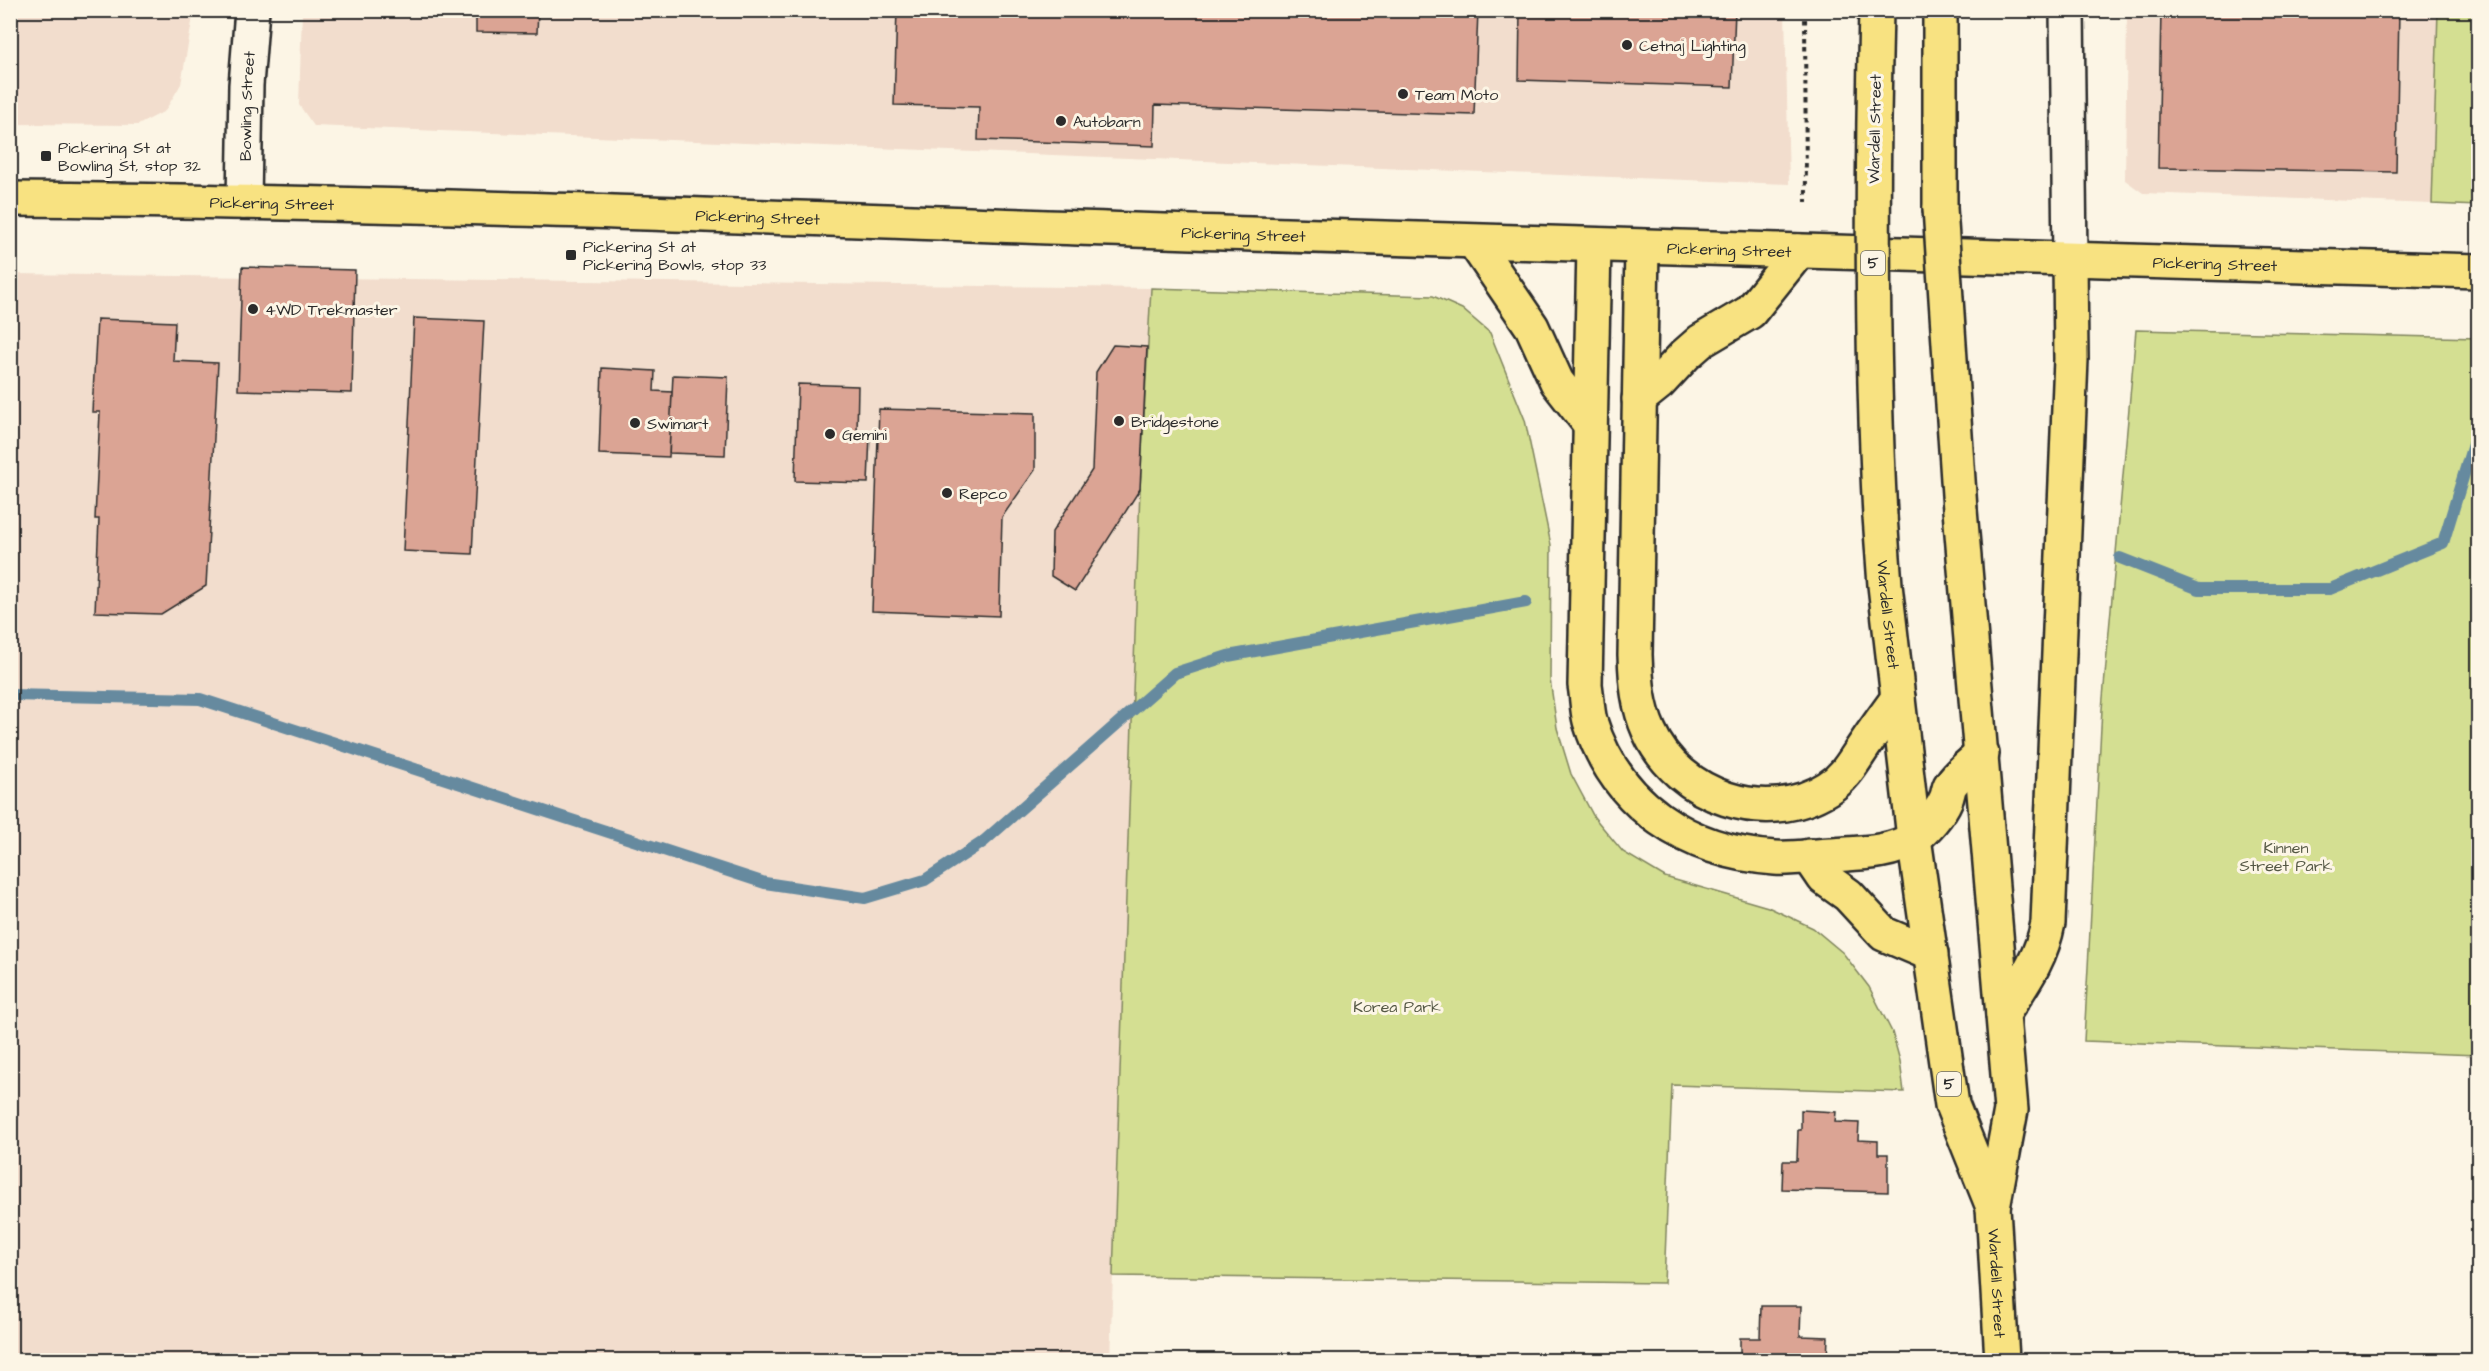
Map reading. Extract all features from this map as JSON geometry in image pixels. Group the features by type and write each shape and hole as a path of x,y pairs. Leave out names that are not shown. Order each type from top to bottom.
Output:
{"main road":[{"name":"Wardell Street","path":"1876,10 1875,428 1880,516 1914,838 1952,1105 1993,1207"},
{"name":"Wardell Street","path":"1940,10 1940,208 1960,510 2011,1110 1993,1207 1999,1278 2002,1360"},
{"name":"Pickering Street","path":"10,199 244,201 1474,242 2478,271"},
{"path":"1474,242 1532,327 1557,382 1589,423"},
{"path":"1594,245 1585,685 1590,720 1604,757 1626,790 1654,817 1686,836 1718,848 1777,858 1882,850 1899,846 1914,838 1934,818 1946,800 1950,785 1982,754"},
{"path":"1642,247 1636,681 1640,706 1650,733 1665,757 1686,777 1711,793 1739,803 1769,806 1790,804 1810,798 1844,775 1898,698"},
{"path":"1640,399 1701,341 1750,312 1799,251"},
{"path":"2003,1014 2037,962 2044,944 2048,923 2071,359 2070,260"},
{"path":"1809,856 1824,878 1848,895 1884,934 1931,954"}],"street":[{"name":"Bowling Street","path":"244,201 246,85 252,10"},
{"path":"2067,10 2070,260"}],"path":[{"path":"1805,10 1806,202"}],"shaded area":[{"path":"11,10 194,11 181,84 165,111 138,125 11,124"},
{"path":"302,11 1785,11 1789,184 314,126 299,105"},
{"path":"2127,11 2438,11 2432,204 2143,193 2125,180"},
{"path":"11,274 1151,288 1140,489 1110,1360 11,1360"}],"green space":[{"path":"2438,11 2478,11 2478,206 2432,204"},
{"name":"Korea Park","path":"1151,288 1433,296 1462,309 1490,333 1525,420 1551,545 1550,679 1557,728 1571,774 1594,817 1623,852 1665,877 1768,907 1813,928 1843,953 1869,987 1892,1032 1900,1061 1904,1092 1672,1085 1664,1283 1113,1276 1140,489"},
{"name":"Kinnen Street Park","path":"2136,330 2478,338 2478,1055 2084,1041 2102,709"}],"building":[{"path":"476,10 538,10 537,33 476,32"},
{"path":"897,10 1478,10 1474,115 1155,105 1154,146 978,140 979,107 894,105"},
{"name":"Cetnaj Lighting","path":"1520,10 1735,10 1732,87 1519,80"},
{"path":"2161,10 2399,10 2396,172 2158,168"},
{"path":"242,267 355,270 352,393 238,390"},
{"path":"414,318 484,321 472,554 403,551"},
{"path":"97,319 175,322 173,361 218,363 206,586 161,614 95,612 99,519 95,519 100,412 92,412"},
{"name":"Bridgestone","path":"1113,345 1147,347 1140,489 1075,591 1051,576 1052,532 1092,470 1096,372"},
{"name":"Swimart","path":"602,368 655,371 654,391 672,392 669,457 599,454"},
{"path":"673,375 728,377 725,455 669,453"},
{"name":"Gemini","path":"798,384 858,386 857,434 870,434 868,483 795,481"},
{"name":"Repco","path":"879,409 1035,413 1035,470 1002,517 999,616 872,611"},
{"path":"1801,1110 1836,1112 1835,1122 1859,1123 1858,1140 1878,1141 1878,1154 1888,1154 1888,1192 1782,1189 1783,1161 1797,1161"},
{"path":"1761,1306 1801,1306 1800,1336 1828,1337 1827,1360 1713,1360 1713,1358 1740,1359 1740,1338 1760,1338"}],"waterway":[{"path":"2120,558 2199,589 2330,589 2443,543 2478,428"},
{"path":"10,695 200,699 765,883 865,898 925,880 983,842 1175,673 1228,656 1526,602"}],"place":[{"name":"Cetnaj Lighting","path":"1627,45"},
{"name":"Team Moto","path":"1403,94"},
{"name":"Autobarn","path":"1061,121"},
{"name":"Pickering St at Bowling St, stop 32","path":"46,156"},
{"name":"Pickering St at Pickering Bowls, stop 33","path":"571,255"},
{"name":"4WD Trekmaster","path":"253,309"},
{"name":"Bridgestone","path":"1119,421"},
{"name":"Swimart","path":"635,423"},
{"name":"Gemini","path":"830,434"},
{"name":"Repco","path":"947,493"}]}
